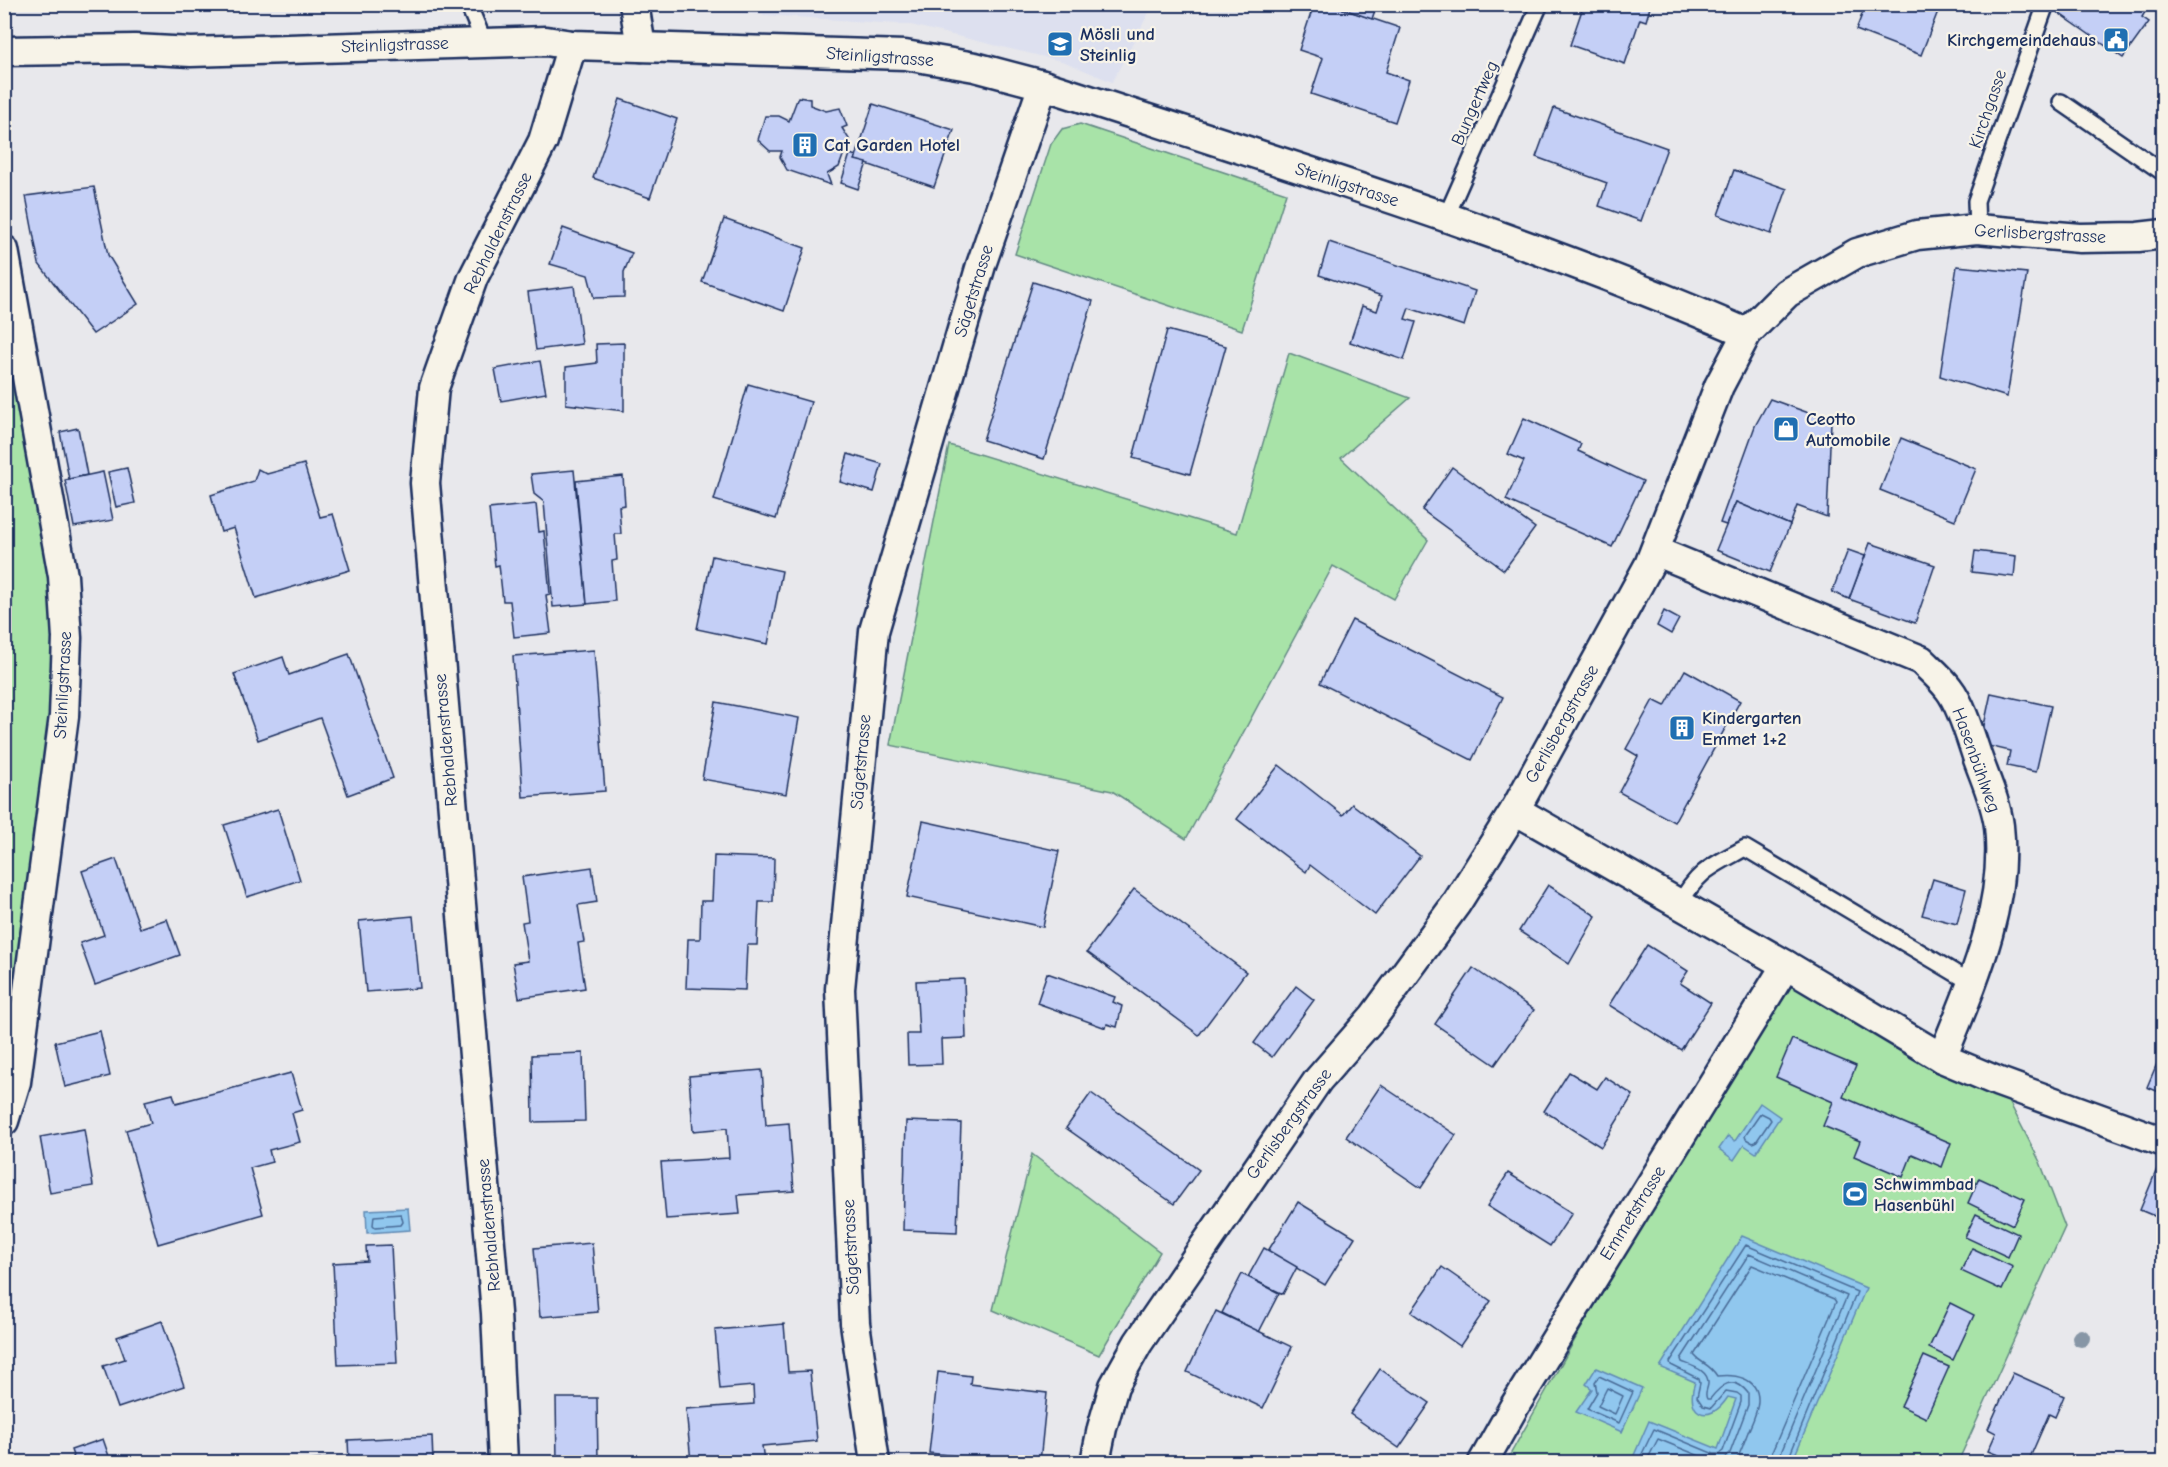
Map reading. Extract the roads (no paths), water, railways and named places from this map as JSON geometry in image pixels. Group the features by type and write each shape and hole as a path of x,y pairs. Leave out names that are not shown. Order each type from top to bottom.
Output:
{"street":[{"path":"634,4 641,47"},
{"name":"Steinligstrasse","path":"4,51 191,52 546,41 572,45 905,55 975,67 1043,86 1446,217 1682,305 1747,333"},
{"name":"Rebhaldenstrasse","path":"503,1462 495,1301 425,483 434,388 473,278 543,141 572,45"},
{"name":"Sägetstrasse","path":"875,1462 855,1323 840,988 874,631 981,265 1043,86"},
{"name":"Gerlisbergstrasse","path":"1095,1462 1114,1386 1138,1343 1318,1080 1374,1016 1456,904 1515,810 1655,551 1719,386 1747,333 1787,293 1857,253 1917,235 1977,229 2080,238 2163,234"},
{"name":"Steinligstrasse","path":"4,250 63,576 67,638 63,728 16,1082 4,1120"},
{"name":"Hasenbühlweg","path":"1655,551 1921,660 1950,690 1968,730 1989,788 1999,825 2000,867 1994,912 1972,983 1942,1058"},
{"path":"1515,810 1786,964 1942,1058 1999,1082 2163,1142"},
{"name":"Emmetstrasse","path":"1483,1462 1514,1407 1786,964"}],"lane":[{"path":"468,4 484,42"},
{"name":"Bungertweg","path":"1446,217 1540,4"},
{"name":"Kirchgasse","path":"1977,229 1976,201 2046,4"},
{"path":"2061,102 2163,173"},
{"path":"1679,905 1687,890 1703,871 1745,848 1972,983"}],"water":[{"path":"1760,1103 1780,1117 1756,1153 1744,1145 1734,1160 1719,1149 1728,1136 1735,1141"},
{"path":"408,1208 410,1230 367,1233 366,1210"},
{"path":"1742,1236 1866,1288 1792,1462 1631,1462 1649,1421 1718,1449 1736,1399 1728,1397 1713,1412 1706,1414 1700,1412 1695,1408 1693,1401 1692,1393 1695,1382 1660,1367"},
{"path":"1596,1368 1642,1388 1622,1432 1576,1412 1592,1389 1586,1384"}],"place":[{"name":"Kirchgemeindehaus","path":"2116,40"},
{"name":"Mösli und Steinlig","path":"1060,44"},
{"name":"Cat Garden Hotel","path":"805,145"},
{"name":"Ceotto Automobile","path":"1786,429"},
{"name":"Kindergarten Emmet 1+2","path":"1682,728"},
{"name":"Schwimmbad Hasenbühl","path":"1855,1194"}]}
